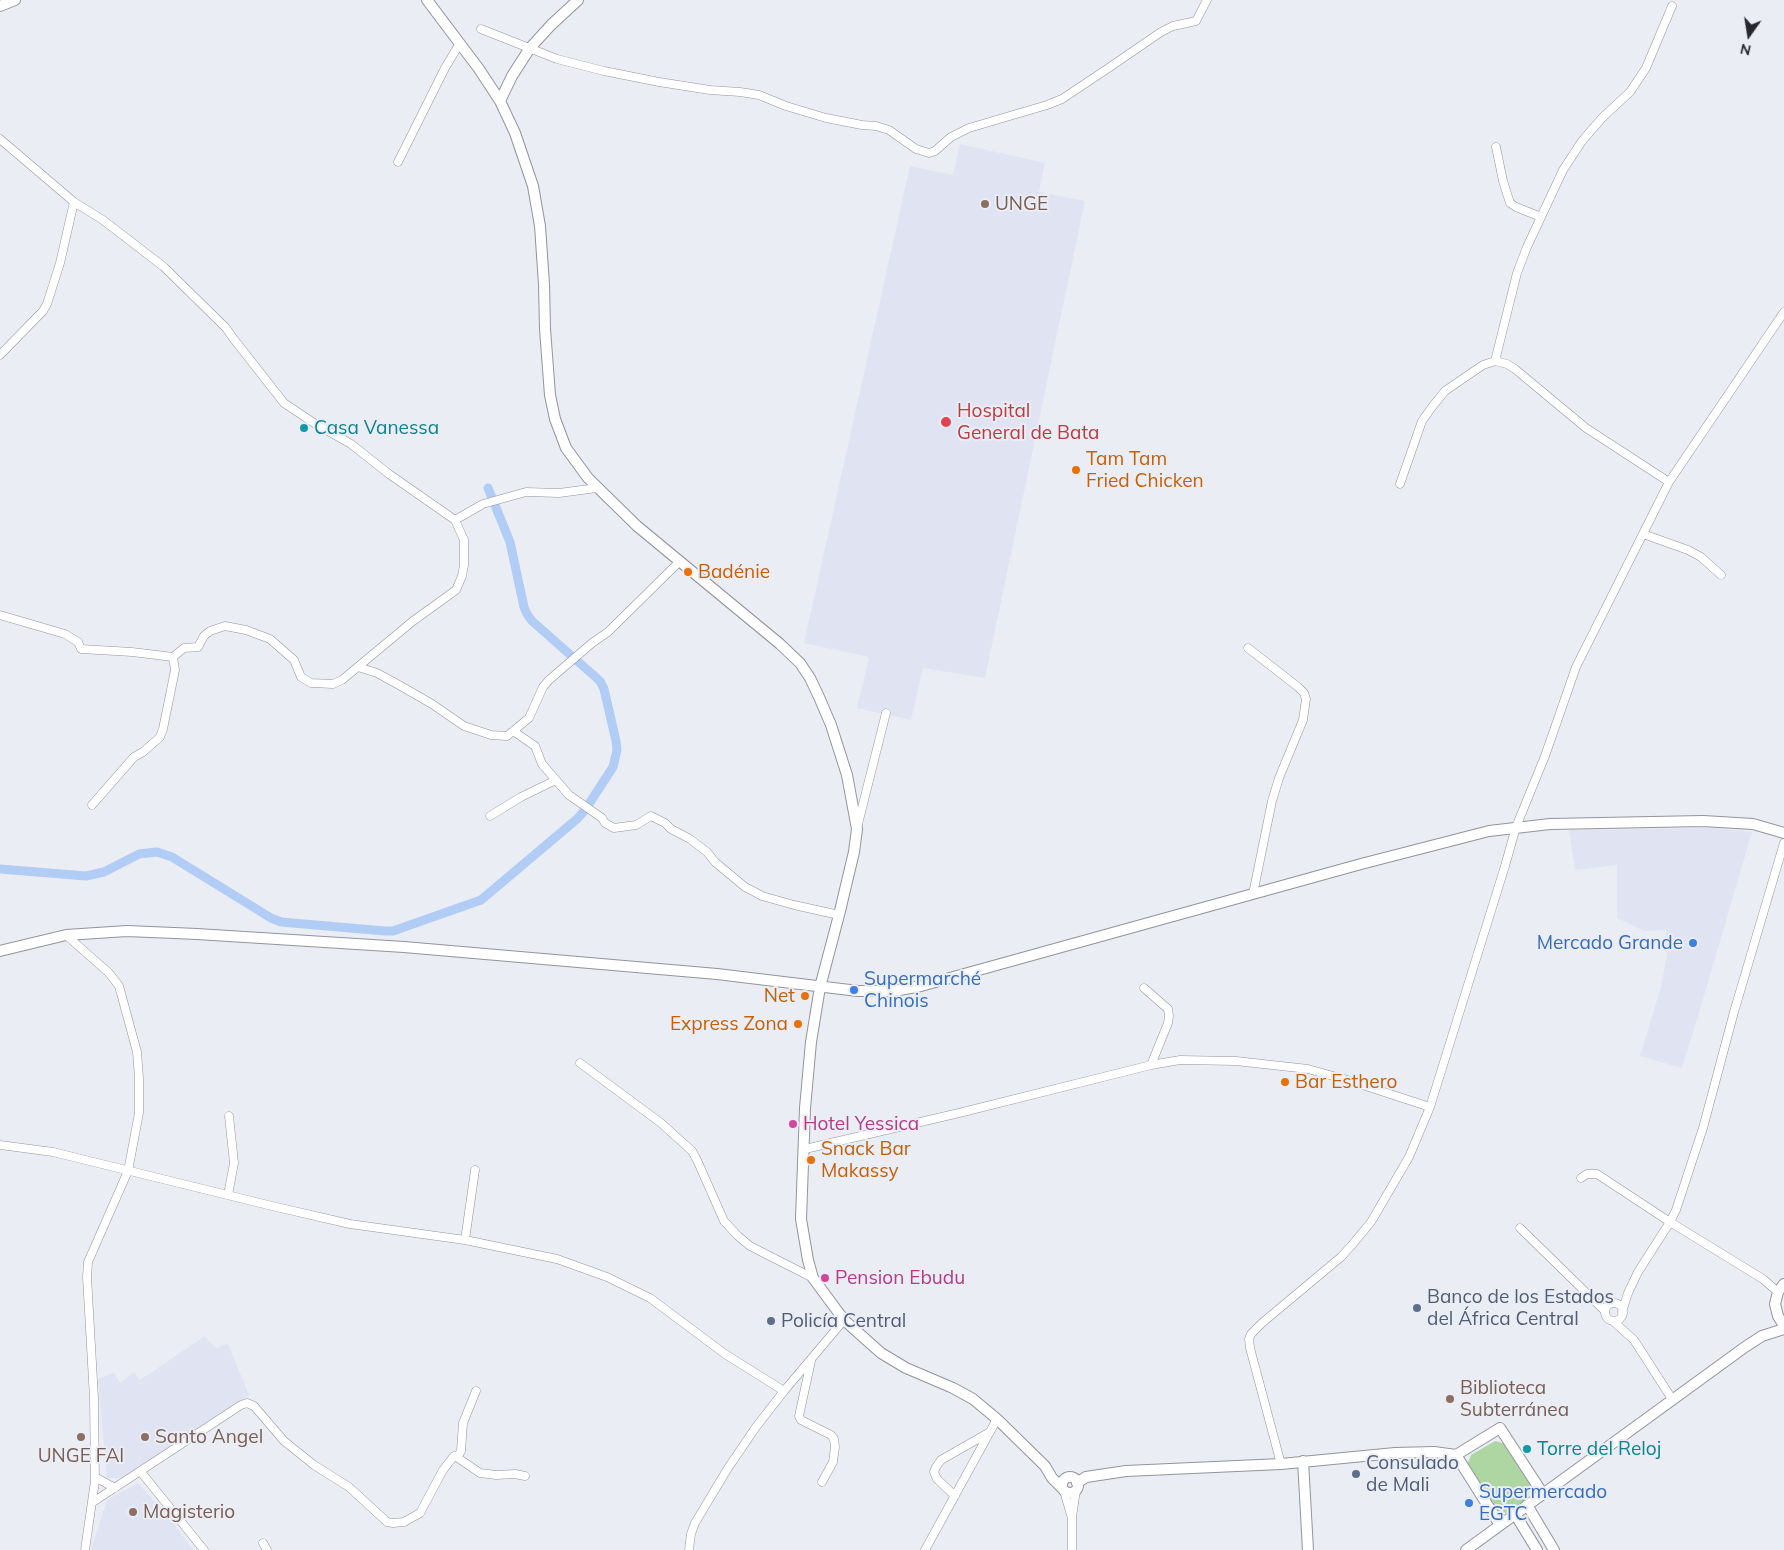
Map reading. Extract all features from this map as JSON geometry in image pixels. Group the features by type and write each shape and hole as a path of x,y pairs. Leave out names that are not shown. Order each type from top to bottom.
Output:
{"main road":[{"path":"0,6 15,0"},
{"path":"427,0 460,43 500,101 515,133 534,186 540,226 550,395 566,448 597,488 637,526 800,663 810,678 831,725 847,774 857,830 854,852 820,987 808,1073 802,1219 808,1260 813,1278 844,1320 881,1353 906,1368 966,1396 997,1418 1045,1466 1052,1478 1063,1490 1071,1493 1086,1477 1109,1472 1281,1464 1402,1453 1434,1452 1456,1455 1500,1428 1543,1494"},
{"path":"500,101 512,76 530,48 578,0"},
{"path":"0,951 66,935 127,931 314,940 718,974 820,987 868,991 894,990 915,987 1489,831 1516,827 1605,822 1703,821 1753,824 1784,833"},
{"path":"1466,1550 1672,1399 1762,1336 1784,1327 1778,1316 1775,1304 1782,1287"},
{"path":"1762,1336 1778,1316"},
{"path":"1456,1455 1500,1525"},
{"path":"1303,1461 1308,1550"},
{"path":"1045,1466 1067,1478 1074,1479 1077,1487"},
{"path":"1063,1490 1063,1481 1067,1478"},
{"path":"1527,1504 1554,1550"},
{"path":"1515,1514 1537,1550"}],"street":[{"path":"481,29 557,59 604,71 659,82 749,93 826,118 876,126 889,130 916,149 929,153 951,137 969,128 1062,99 1161,32 1173,26 1196,21 1207,0"},
{"path":"1495,361 1517,273 1527,246 1563,170 1582,141 1603,117 1630,92 1646,68 1672,6"},
{"path":"398,162 460,43"},
{"path":"0,140 74,202 109,224 164,267 226,328 284,403 351,444 389,474 455,520 464,540 462,576 456,590 413,621 342,680 333,684 311,683 301,677 294,660 270,639 246,630 225,626 210,631 204,636 198,647 184,648 173,658"},
{"path":"1496,147 1510,203 1516,208 1541,217"},
{"path":"0,355 43,311 60,262 74,202"},
{"path":"1281,1464 1250,1348 1249,1339 1251,1334 1341,1257 1371,1222 1409,1157 1430,1107 1516,827 1545,756 1576,667 1669,482 1784,312"},
{"path":"1400,484 1422,421 1432,407 1445,391 1484,365 1495,361 1507,364 1515,369 1586,428 1669,482"},
{"path":"455,520 483,504 526,492 559,493 597,488"},
{"path":"1643,534 1701,557 1720,575"},
{"path":"358,667 377,673 399,685 432,704 464,726 491,735 507,736 529,718 543,687 580,653 608,632 679,562"},
{"path":"0,614 65,634 78,642 81,649 132,652 173,658"},
{"path":"1248,648 1298,687 1304,693 1306,699 1303,720 1279,778 1272,801 1253,894"},
{"path":"92,805 134,757 153,745 160,737 164,729 175,670 173,658"},
{"path":"857,830 886,713"},
{"path":"513,731 535,746 542,764 575,801 582,803 602,818 605,823 614,828 636,825 651,816 690,839 745,887 762,896 839,915"},
{"path":"490,816 521,797 556,780"},
{"path":"1613,1321 1620,1318 1628,1293 1638,1272 1676,1210 1703,1128 1734,1012 1784,843"},
{"path":"66,935 109,973 119,986 137,1052 140,1078 139,1113 128,1171 88,1262 86,1277 94,1398 95,1477 85,1550"},
{"path":"1144,988 1168,1009 1169,1016 1168,1023 1151,1064"},
{"path":"805,1149 959,1113 1151,1064 1180,1060 1236,1061 1308,1069 1430,1107"},
{"path":"580,1063 661,1123 692,1151 724,1222 738,1236 750,1246 813,1278"},
{"path":"228,1196 234,1163 229,1116"},
{"path":"0,1146 54,1152 228,1196 350,1224 465,1240 557,1259 607,1278 650,1298 725,1354 784,1391"},
{"path":"465,1240 475,1170"},
{"path":"1581,1178 1587,1174 1597,1174 1670,1222 1764,1279 1782,1287"},
{"path":"1520,1228 1605,1311 1607,1318 1630,1334"},
{"path":"1605,1311 1607,1306 1614,1304 1628,1293"},
{"path":"1614,1304 1620,1307 1630,1334 1672,1399"},
{"path":"687,1549 695,1523 728,1468 756,1427 844,1320"},
{"path":"812,1359 799,1416 801,1420 831,1435 834,1439 836,1446 833,1462 822,1482"},
{"path":"93,1502 247,1402 254,1406 284,1441 314,1465 349,1487 387,1522 393,1524 404,1522 420,1513 443,1470 454,1456 458,1456 461,1451 463,1423 476,1391"},
{"path":"925,1550 997,1418"},
{"path":"955,1496 937,1479 934,1472 936,1467 941,1460 990,1432"},
{"path":"454,1456 480,1473 524,1476"},
{"path":"141,1472 204,1550"},
{"path":"95,1477 115,1488"},
{"path":"1072,1550 1072,1516 1077,1487"},
{"path":"1063,1490 1072,1516"}],"shaded area":[{"name":"Hospital General de Bata","path":"960,144 1045,163 1039,192 1085,201 985,678 923,668 911,720 857,708 869,657 804,643 910,166 953,175"},
{"name":"Mercado Grande","path":"1715,828 1752,832 1682,1068 1640,1056 1661,987 1667,955 1666,930 1644,931 1617,918 1617,865 1575,870 1569,830"},
{"name":"Santo Angel","path":"205,1336 215,1348 228,1344 249,1395 123,1478 107,1478 98,1379 114,1372 120,1383 134,1372 140,1380"},
{"name":"Magisterio","path":"138,1483 174,1524 193,1550 91,1550 107,1500"}],"green space":[{"path":"1495,1441 1506,1444 1530,1484 1528,1498 1507,1513 1496,1511 1467,1465 1471,1455"}],"waterway":[{"path":"0,869 86,876 104,872 139,854 157,852 172,857 271,918 281,922 385,931 393,931 481,900 577,819 613,767 617,750 604,689 600,681 532,621 527,614 510,542 488,488"}],"place":[{"name":"UNGE","path":"985,204"},
{"name":"Hospital General de Bata","path":"946,422"},
{"name":"Casa Vanessa","path":"304,428"},
{"name":"Tam Tam Fried Chicken","path":"1076,470"},
{"name":"Badénie","path":"688,572"},
{"name":"Mercado Grande","path":"1693,943"},
{"name":"Supermarché Chinois","path":"854,990"},
{"name":"Net","path":"805,996"},
{"name":"Express Zona","path":"798,1024"},
{"name":"Bar Esthero","path":"1285,1082"},
{"name":"Hotel Yessica","path":"793,1124"},
{"name":"Snack Bar Makassy","path":"811,1160"},
{"name":"Pension Ebudu","path":"825,1278"},
{"name":"Banco de los Estados del África Central","path":"1417,1308"},
{"name":"Policía Central","path":"771,1321"},
{"name":"Biblioteca Subterránea","path":"1450,1399"},
{"name":"UNGE FAI","path":"81,1437"},
{"name":"Santo Angel","path":"145,1437"},
{"name":"Torre del Reloj","path":"1527,1449"},
{"name":"Consulado de Mali","path":"1356,1474"},
{"name":"Supermercado EGTC","path":"1469,1503"},
{"name":"Magisterio","path":"133,1512"}]}
